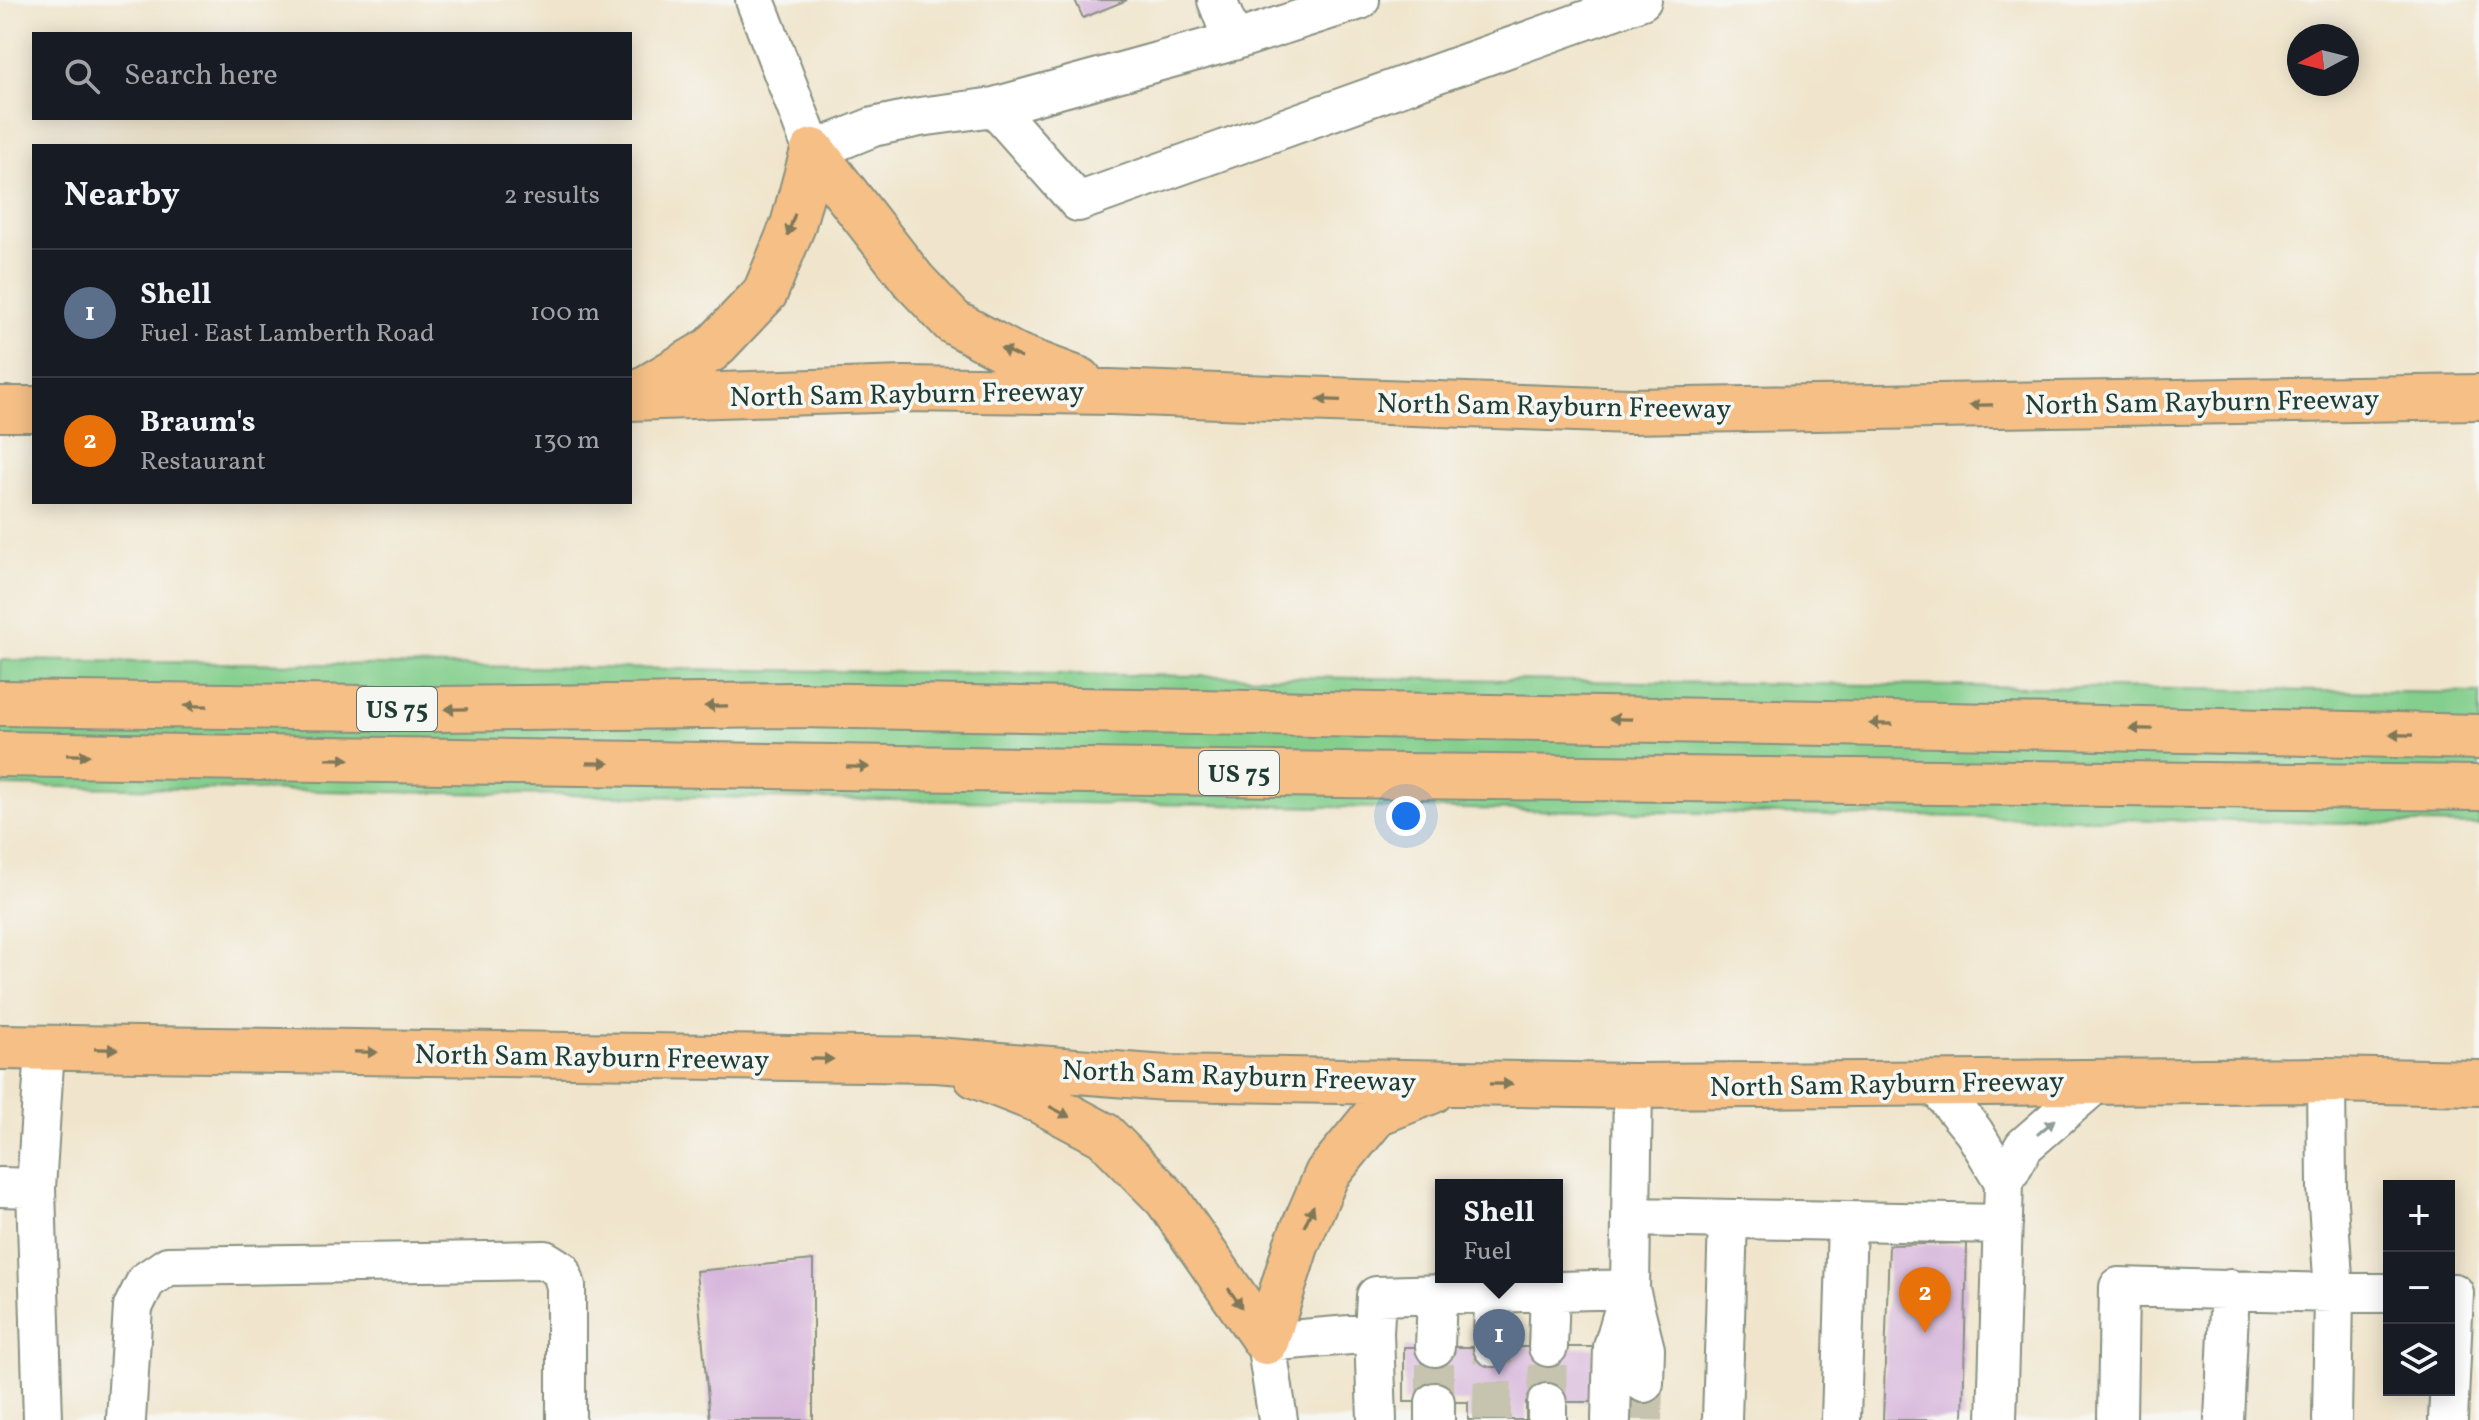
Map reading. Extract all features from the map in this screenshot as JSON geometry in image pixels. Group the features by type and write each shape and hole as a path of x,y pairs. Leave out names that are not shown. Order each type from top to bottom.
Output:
{"main road":[{"path":"813,151 914,281 953,322 1014,355 1110,392"},
{"path":"632,397 712,349 765,293 793,225 813,151"},
{"name":"North Sam Rayburn Freeway","path":"632,398 904,389 1110,392 1629,411 2479,397"},
{"path":"0,409 32,409"},
{"name":"US 75","path":"0,703 439,709 826,705 2479,737"},
{"name":"US 75","path":"0,754 1389,776 2479,788"},
{"name":"North Sam Rayburn Freeway","path":"0,1047 936,1060 1166,1078 1633,1086 2326,1080 2479,1083"},
{"path":"936,1060 1040,1101 1104,1135 1167,1199 1266,1342"},
{"path":"1266,1342 1296,1246 1327,1174 1377,1113 1454,1083"}],"street":[{"path":"755,0 813,151 873,127 994,107 1233,41 1360,0"},
{"path":"1217,0 1233,41"},
{"path":"994,107 1078,202 1642,0"},
{"path":"43,1420 18,1188 45,1048"},
{"path":"2326,1080 2327,1188 2334,1293 2332,1420"},
{"path":"1997,1420 2004,1182 2024,1146 2099,1081"},
{"path":"1934,1083 1974,1132 2004,1182"},
{"path":"1633,1086 1630,1289 1645,1349 1644,1383"},
{"path":"1631,1217 2003,1224"},
{"path":"1722,1420 1728,1219"},
{"path":"1841,1420 1847,1222"},
{"path":"126,1420 133,1307 146,1281 168,1266 545,1260 561,1270 566,1286 566,1420"},
{"path":"1976,1420 1979,1302 2001,1267"},
{"path":"2117,1420 2119,1287 2383,1293"},
{"path":"1377,1420 1376,1296 1630,1289"},
{"path":"1611,1420 1613,1347 1630,1289"},
{"path":"2224,1420 2230,1289"},
{"path":"1548,1347 1550,1291"},
{"path":"2459,1411 2461,1293"},
{"path":"1493,1347 1494,1294"},
{"path":"1435,1347 1437,1295"},
{"path":"1278,1420 1266,1342 1374,1333"}],"green space":[{"path":"0,660 2479,693 2479,825 0,786"}],"building":[{"path":"1075,0 1127,0 1083,18"},
{"path":"1967,1243 1963,1420 1883,1420 1889,1245"},
{"path":"813,1260 813,1420 710,1420 696,1271"},
{"path":"1404,1347 1594,1347 1595,1402 1526,1402 1526,1420 1468,1420 1468,1402 1404,1402"}],"tunnel":[{"path":"1435,1347 1435,1402"},
{"path":"1492,1420 1493,1347"},
{"path":"1547,1403 1548,1347"},
{"path":"1643,1420 1644,1383"}],"place":[{"name":"Braum's","path":"1925,1333"},
{"name":"Shell","path":"1499,1375"}]}
